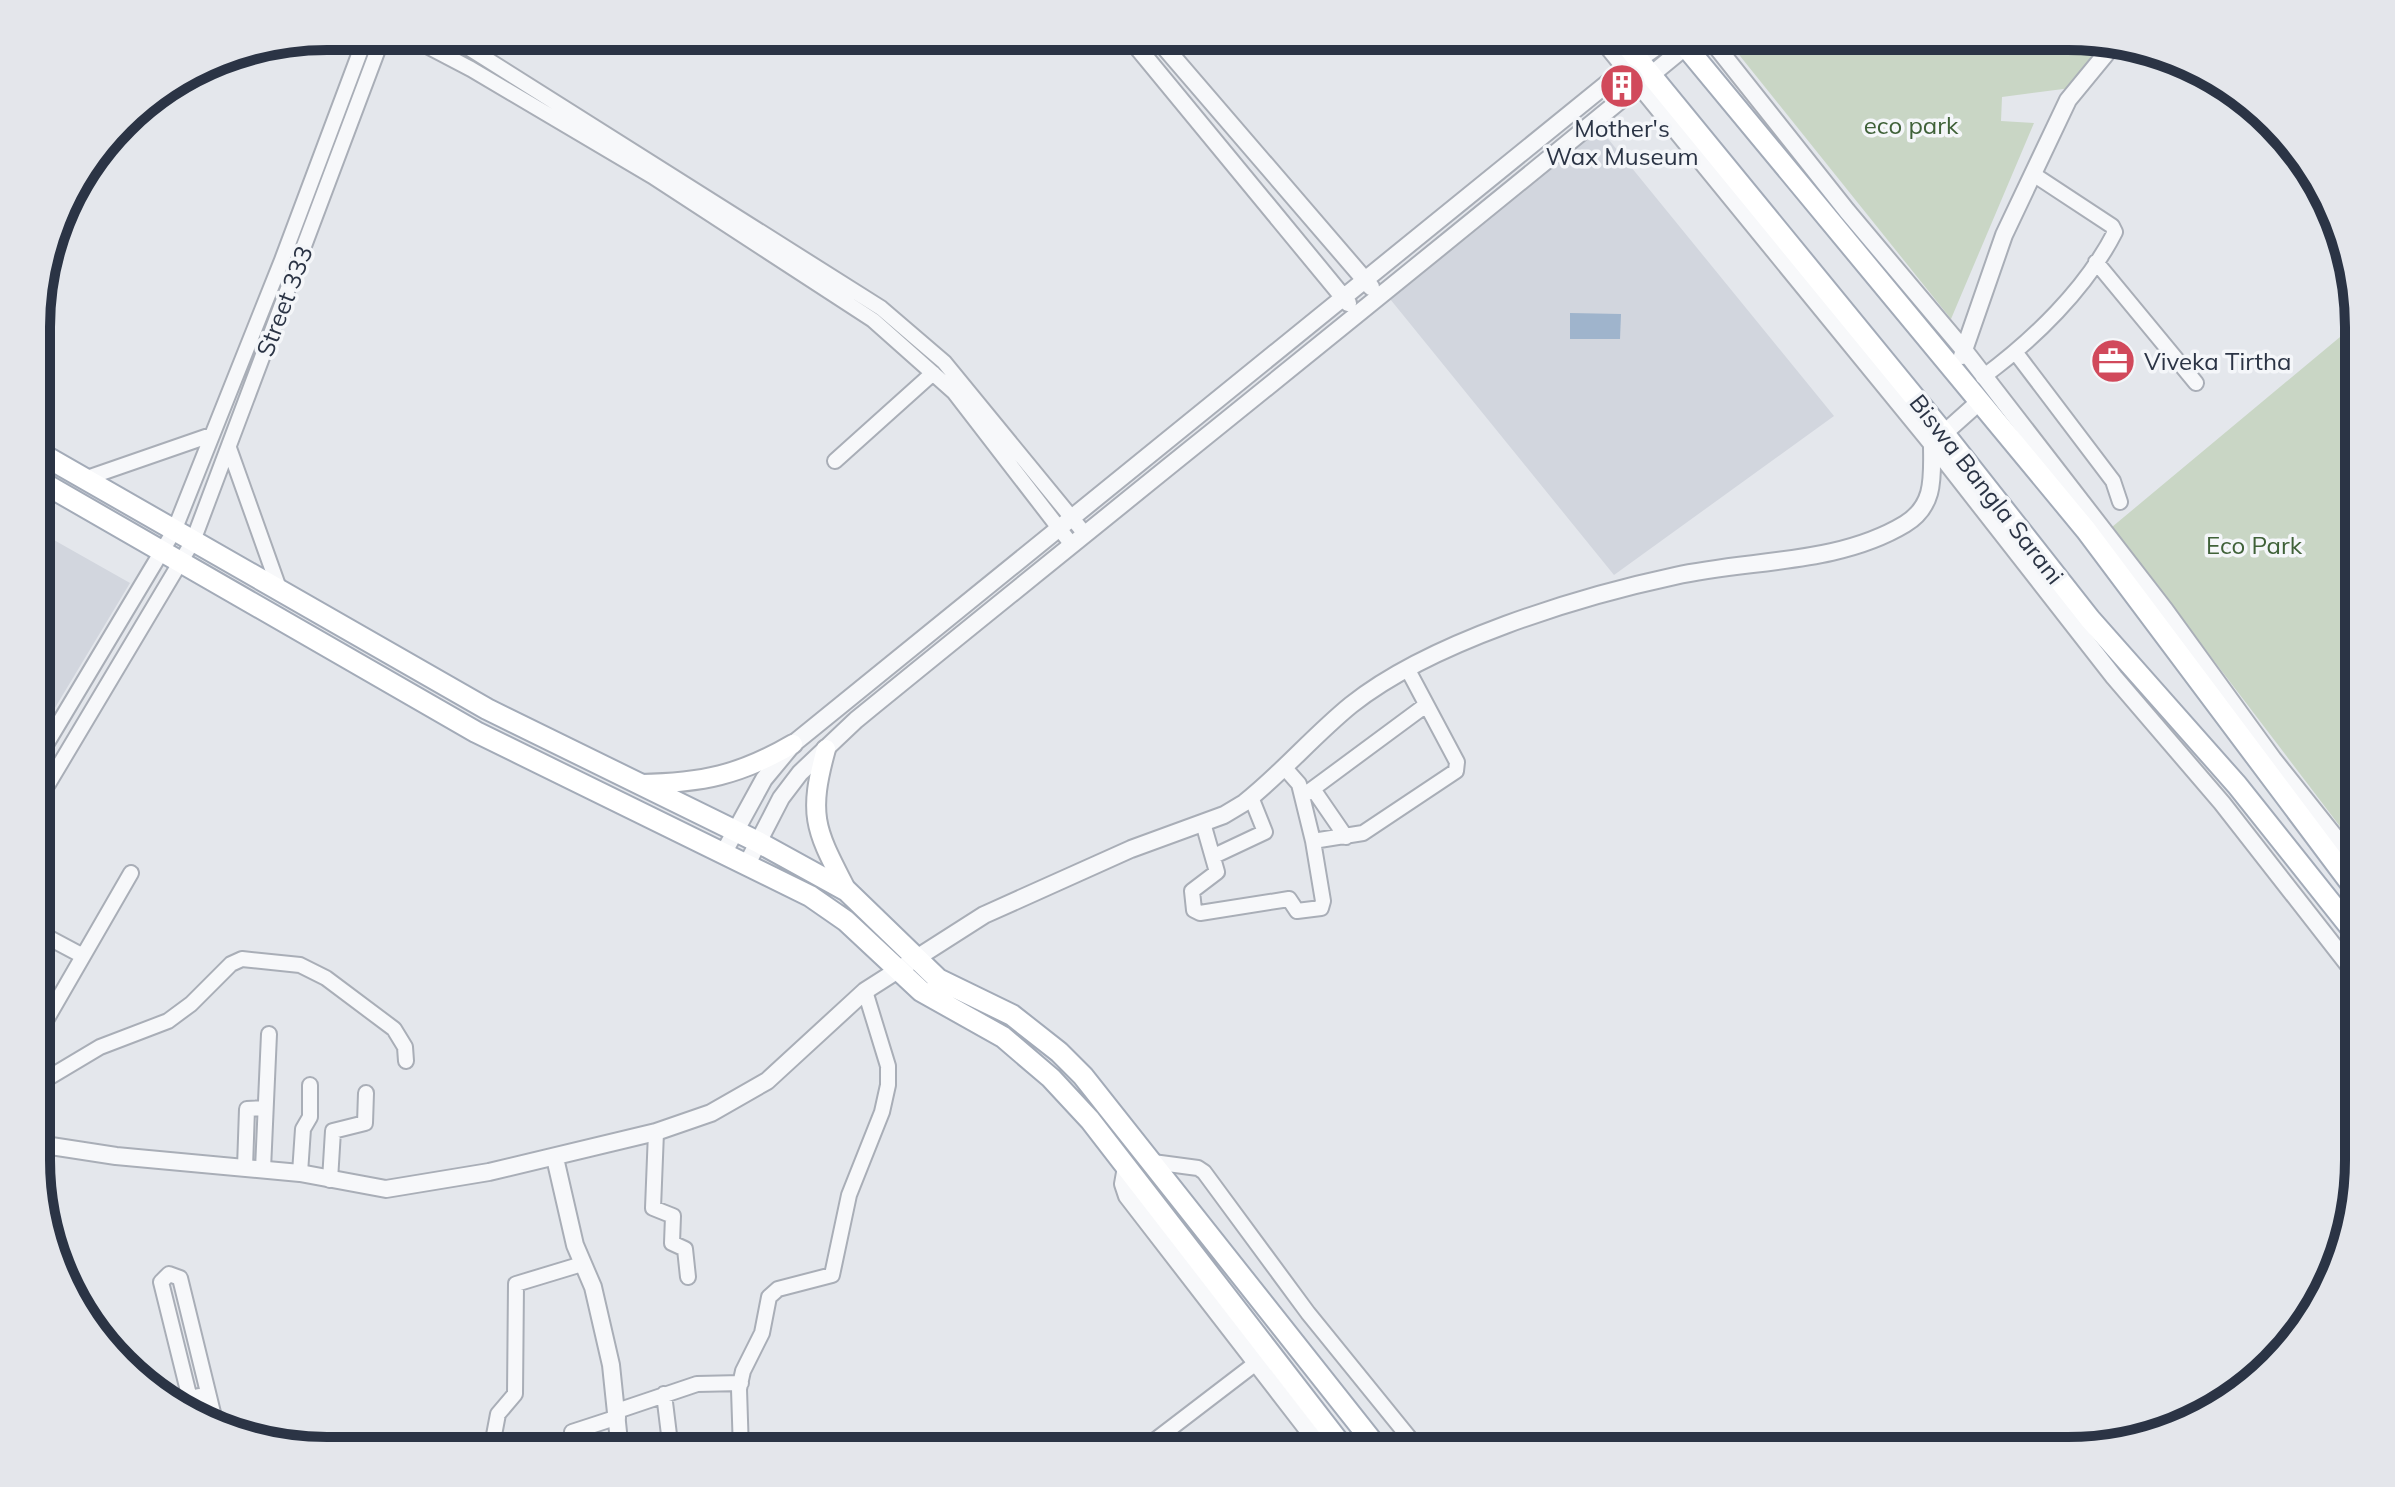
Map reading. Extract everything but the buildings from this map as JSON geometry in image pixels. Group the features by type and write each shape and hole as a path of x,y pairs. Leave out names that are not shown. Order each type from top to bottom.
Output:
{"main road":[{"name":"Biswa Bangla Sarani","path":"1626,50 1638,72 1937,438 2090,619 2237,785 2344,919"},
{"name":"Biswa Bangla Sarani","path":"1686,50 2086,530 2344,875"},
{"path":"50,459 487,709 758,842 847,891"},
{"path":"50,487 476,732 747,864 831,909 908,965 1012,1015 1059,1052 1110,1106 1369,1436"},
{"path":"638,785 718,778 746,769 793,744"},
{"path":"826,749 816,786 815,820 847,891 933,1000 1003,1037 1051,1078 1090,1120 1335,1436"}],"street":[{"name":"Street 333","path":"50,738 174,531 282,260 361,50"},
{"name":"Street 333","path":"50,781 193,541 378,50"},
{"path":"435,50 652,176 873,320 954,392 1078,539"},
{"path":"472,50 881,308 944,362 1065,524"},
{"path":"1139,50 1357,313"},
{"path":"1167,50 1379,295"},
{"path":"1614,50 1638,72"},
{"path":"724,852 764,779 793,744 1365,280 1666,50"},
{"path":"1719,50 1847,211 1964,350 2344,848"},
{"path":"1956,371 1988,274 2068,100 2107,53"},
{"path":"747,864 781,798 800,773 856,720 1379,295 1531,176 1638,72"},
{"path":"1983,377 2016,353 2068,299 2113,236 2112,226 2033,174"},
{"path":"2096,262 2196,383"},
{"path":"2016,353 2113,481 2120,502"},
{"path":"835,461 933,373"},
{"path":"50,1146 116,1156 300,1173 386,1189 555,1158 656,1132 711,1113 767,1081 865,991 984,915 1131,849 1203,823 1251,797 1351,705 1408,670 1465,642 1611,593 1676,576 1803,557 1881,536 1907,523 1921,510 1932,491 1937,438 1979,402"},
{"path":"84,479 211,435"},
{"path":"1937,438 2114,677 2222,803 2344,959"},
{"path":"229,448 280,592"},
{"path":"1313,841 1363,833 1458,768 1408,670"},
{"path":"1308,793 1426,705"},
{"path":"1284,767 1346,837"},
{"path":"1203,823 1214,856 1216,875 1192,891 1194,910 1211,911 1289,899 1297,911 1321,908 1308,793"},
{"path":"1214,856 1265,832 1251,797"},
{"path":"50,1013 131,873"},
{"path":"50,938 83,956"},
{"path":"50,1077 100,1047 168,1021 191,1004 231,964 242,959 300,965 326,978 394,1029 405,1047 406,1061"},
{"path":"741,1437 741,1383 762,1333 773,1292 827,1278 835,1269 849,1195 882,1112 888,1085 888,1066 865,991"},
{"path":"263,1169 269,1034"},
{"path":"300,1173 303,1129 310,1117 310,1085"},
{"path":"330,1180 333,1131 340,1126 365,1123 366,1093"},
{"path":"245,1167 247,1109 265,1108"},
{"path":"656,1132 653,1208 673,1216 672,1243 685,1249 688,1277"},
{"path":"555,1158 582,1264 593,1287 619,1437"},
{"path":"1153,1162 1198,1168 1204,1172 1308,1313 1408,1436"},
{"path":"1126,1167 1127,1196 1313,1436"},
{"path":"494,1437 498,1414 515,1394 516,1284 582,1264"},
{"path":"209,1393 190,1398 161,1282 169,1274 180,1278 209,1393 213,1411"},
{"path":"1160,1437 1256,1363"},
{"path":"572,1432 664,1394 697,1384 741,1383"},
{"path":"664,1394 669,1437"}],"shaded area":[{"path":"1596,124 1834,416 1614,575 1386,294"},
{"path":"50,538 130,583 50,716"}],"green space":[{"name":"eco park","path":"1735,50 2099,52 2071,88 2002,97 2001,121 2034,123 1951,319"},
{"name":"Eco Park","path":"2344,334 2344,832 2112,527"}],"water":[{"path":"1570,313 1621,314 1620,339 1570,339"}],"place":[{"name":"Mother's Wax Museum","path":"1622,86"},
{"name":"Viveka Tirtha","path":"2113,361"}]}
